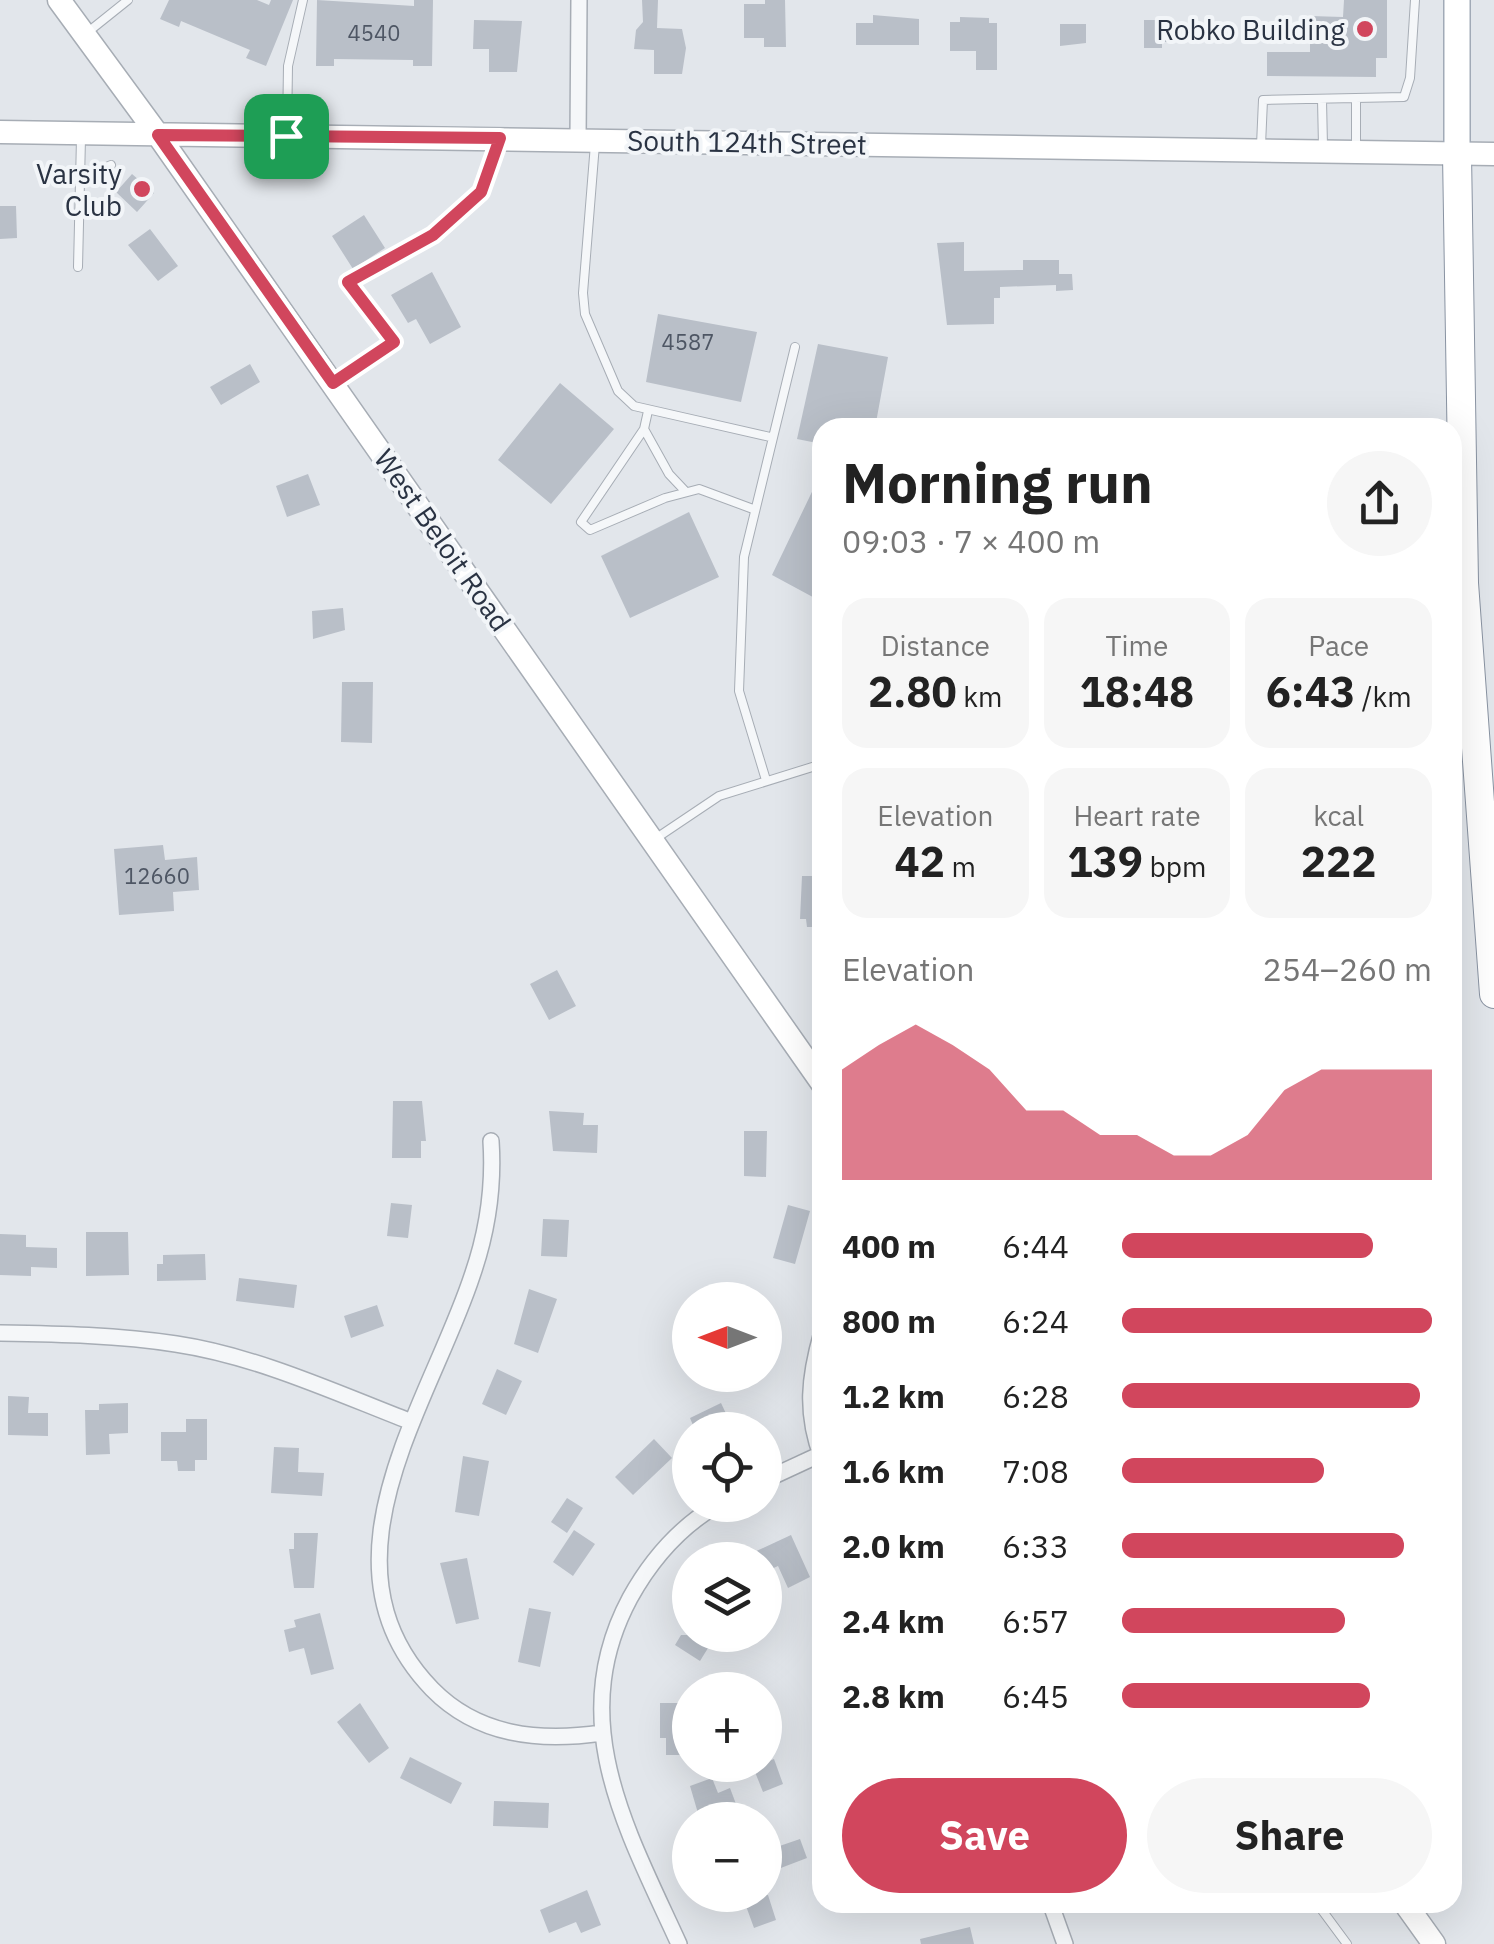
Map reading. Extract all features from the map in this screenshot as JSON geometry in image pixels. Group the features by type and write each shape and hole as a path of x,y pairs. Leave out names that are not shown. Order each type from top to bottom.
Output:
{"highway":[{"path":"1458,154 1460,418"},
{"path":"1462,538 1494,994"}],"main road":[{"path":"1457,0 1458,154"}],"street":[{"name":"West Beloit Road","path":"59,0 812,1060"},
{"path":"579,0 587,140"},
{"name":"South 124th Street","path":"0,132 1494,154"},
{"path":"492,1141 490,1200 476,1265 409,1421 388,1495 381,1573 388,1617 411,1664 440,1697 492,1729 542,1738 602,1733"},
{"path":"0,1333 114,1337 196,1348 326,1388 409,1421"},
{"path":"812,1367 808,1402 812,1417"},
{"path":"782,1473 812,1460"},
{"path":"679,1944 617,1800 602,1733 605,1664 621,1616 652,1564 677,1534 694,1522"},
{"path":"1054,1913 1064,1944"},
{"path":"1412,1913 1434,1944"}],"lane":[{"path":"85,35 128,0"},
{"path":"286,136 288,66 303,0"},
{"path":"1260,150 1262,100 1390,100 1408,91 1415,0"},
{"path":"1322,100 1324,150"},
{"path":"1356,100 1356,151"},
{"path":"78,268 81,134"},
{"path":"333,383 394,342 348,282 433,235 481,192 500,138"},
{"path":"587,140 582,292 585,314 618,392 648,410 770,436"},
{"path":"79,179 111,165"},
{"path":"766,780 739,691 744,557 770,436 795,347"},
{"path":"648,410 644,428 581,522 590,530 686,492 711,492 753,509"},
{"path":"644,428 669,474 686,492"},
{"path":"653,840 718,796 812,767"},
{"path":"1324,1913 1347,1944"}],"building":[{"path":"169,0 257,0 269,5 271,0 293,0 266,66 246,58 250,50 181,21 179,27 160,19"},
{"path":"317,0 414,6 414,0 433,0 432,66 413,66 413,60 334,59 334,66 316,66"},
{"path":"642,0 658,0 657,28 682,29 686,48 682,74 654,74 654,50 634,49 636,30 643,22"},
{"path":"765,0 785,0 786,47 764,47 764,38 744,38 744,4 765,4"},
{"path":"1344,0 1387,0 1387,58 1376,58 1376,77 1267,76 1267,52 1310,52 1310,16 1343,17"},
{"path":"873,15 919,19 919,45 856,45 856,23 873,23"},
{"path":"960,17 989,18 989,23 997,23 997,70 976,70 976,51 950,51 950,22 960,22"},
{"path":"474,20 522,21 517,72 489,72 489,49 473,49"},
{"path":"1144,20 1171,20 1171,42 1162,42 1162,48 1144,48"},
{"path":"1060,24 1086,24 1086,43 1060,46"},
{"path":"132,174 154,193 137,212 116,192"},
{"path":"0,206 16,206 17,238 0,239"},
{"path":"364,215 385,248 353,269 332,236"},
{"path":"150,229 178,266 158,281 128,245"},
{"path":"964,242 964,271 1023,270 1023,260 1059,260 1059,274 1072,274 1073,290 1056,291 1056,285 1000,287 1000,298 994,298 994,324 947,325 937,243"},
{"path":"432,272 461,327 430,344 416,319 408,323 391,295"},
{"path":"658,314 757,332 741,402 646,382"},
{"path":"818,344 888,357 877,418 812,418 812,442 797,439"},
{"path":"250,364 260,382 221,405 210,387"},
{"path":"560,383 614,429 551,504 498,460"},
{"path":"308,474 320,505 287,517 276,486"},
{"path":"812,492 812,597 772,575"},
{"path":"689,512 719,577 630,618 601,556"},
{"path":"343,608 345,630 313,639 312,611"},
{"path":"342,682 373,682 372,743 341,742"},
{"path":"163,845 165,860 197,857 199,890 173,892 174,911 119,915 114,849"},
{"path":"802,876 812,876 812,927 807,927 806,919 800,919"},
{"path":"557,970 576,1006 549,1020 530,984"},
{"path":"393,1101 422,1101 426,1141 421,1141 421,1158 392,1158"},
{"path":"549,1111 584,1113 583,1125 598,1125 597,1153 553,1151"},
{"path":"744,1131 767,1131 766,1177 744,1176"},
{"path":"391,1203 412,1205 408,1238 387,1236"},
{"path":"788,1205 810,1211 795,1264 773,1258"},
{"path":"543,1219 569,1220 567,1257 541,1256"},
{"path":"86,1232 128,1232 129,1275 86,1276"},
{"path":"0,1234 26,1235 26,1247 57,1248 57,1268 31,1267 31,1276 0,1275"},
{"path":"205,1254 206,1280 157,1281 157,1264 163,1264 163,1255"},
{"path":"239,1278 297,1285 294,1308 236,1301"},
{"path":"529,1289 557,1299 538,1353 514,1344"},
{"path":"377,1305 384,1326 351,1338 344,1316"},
{"path":"497,1369 522,1381 506,1415 482,1404"},
{"path":"8,1396 29,1397 28,1413 48,1413 48,1436 8,1435"},
{"path":"128,1403 128,1433 109,1434 110,1454 86,1455 85,1410 99,1410 99,1404"},
{"path":"721,1403 725,1412 702,1412"},
{"path":"186,1419 207,1419 207,1460 195,1460 195,1471 178,1471 177,1461 161,1461 161,1432 186,1432"},
{"path":"654,1439 672,1458 633,1495 615,1477"},
{"path":"274,1447 299,1448 298,1472 324,1473 322,1496 271,1493"},
{"path":"463,1456 489,1461 479,1516 455,1512"},
{"path":"567,1498 583,1508 567,1533 551,1522"},
{"path":"574,1530 595,1544 573,1576 553,1562"},
{"path":"294,1533 318,1533 314,1588 294,1588 289,1549 294,1549"},
{"path":"791,1535 810,1577 788,1588 782,1575 782,1542 776,1542"},
{"path":"467,1558 479,1619 456,1624 440,1563"},
{"path":"529,1608 551,1612 540,1667 518,1662"},
{"path":"320,1613 334,1669 311,1675 304,1648 289,1652 284,1630 296,1627 294,1620"},
{"path":"686,1652 706,1652 700,1661"},
{"path":"360,1703 389,1748 369,1763 337,1722"},
{"path":"660,1703 672,1703 672,1755 666,1755 666,1738 660,1738"},
{"path":"410,1757 462,1783 451,1804 400,1778"},
{"path":"782,1781 783,1784 763,1792 759,1782"},
{"path":"714,1782 718,1793 730,1788 735,1802 695,1802 690,1786"},
{"path":"494,1801 549,1803 548,1828 493,1826"},
{"path":"800,1839 807,1858 782,1868 782,1845"},
{"path":"587,1890 601,1925 581,1933 576,1922 549,1933 540,1910"},
{"path":"748,1912 773,1912 776,1920 754,1928"},
{"path":"970,1927 974,1944 921,1944 920,1939"}],"place":[{"name":"Robko Building","path":"1365,29"},
{"name":"Varsity Club","path":"142,189"}],"route":[{"path":"158,135 286,136 500,138 481,192 433,235 348,282 394,342 333,383 158,135"}]}
